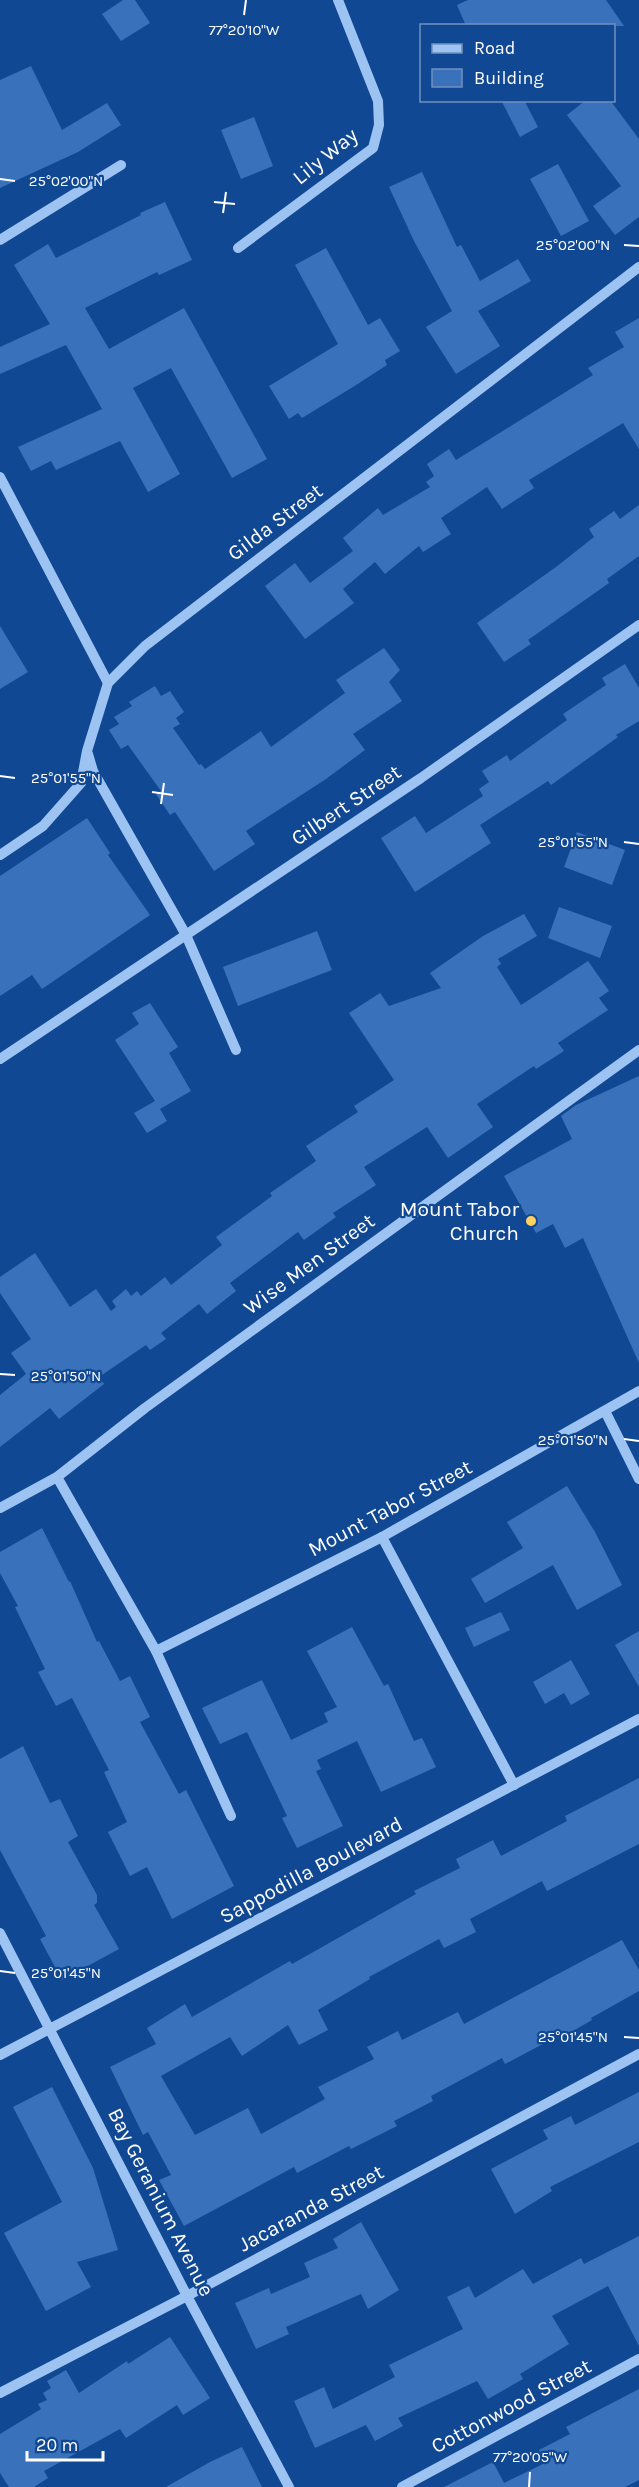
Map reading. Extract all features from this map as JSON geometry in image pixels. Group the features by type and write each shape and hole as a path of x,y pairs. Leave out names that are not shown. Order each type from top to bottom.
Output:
{"street":[{"name":"Lily Way","path":"238,248 373,148 379,125 378,101 338,0"},
{"path":"0,240 121,165"},
{"name":"Gilda Street","path":"0,855 43,826 81,783 87,750 108,683 145,646 639,267"},
{"path":"0,477 108,683"},
{"name":"Gilbert Street","path":"0,1059 421,778 639,625"},
{"path":"87,750 93,771 186,935 236,1050"},
{"name":"Wise Men Street","path":"0,1508 57,1477 154,1401 639,1050"},
{"name":"Mount Tabor Street","path":"156,1651 382,1537 639,1391"},
{"path":"605,1410 639,1479"},
{"path":"57,1477 156,1651 231,1816"},
{"path":"382,1537 514,1785"},
{"name":"Sappodilla Boulevard","path":"0,2055 639,1719"},
{"name":"Bay Geranium Avenue","path":"0,1933 187,2296 289,2487"},
{"name":"Jacaranda Street","path":"0,2393 187,2296 639,2054"},
{"name":"Cottonwood Street","path":"402,2487 639,2359"}],"building":[{"path":"123,0 135,0 150,23 121,41 102,14"},
{"path":"468,0 606,0 624,26 615,26 615,24 465,24 457,5"},
{"path":"31,66 62,130 107,103 121,125 78,152 0,188 0,80"},
{"path":"502,102 525,102 538,127 520,137"},
{"path":"583,102 611,102 639,139 639,217 615,235 593,206 621,186 567,115"},
{"path":"254,117 273,166 241,179 221,130"},
{"path":"558,164 589,221 561,236 530,179"},
{"path":"422,172 457,247 461,245 480,281 518,259 531,281 478,311 500,346 456,374 426,327 452,311 414,241 389,187"},
{"path":"165,202 192,260 159,275 157,272 85,308 109,349 184,308 267,459 232,478 171,368 133,388 180,474 148,492 120,441 56,470 51,461 31,471 18,447 102,409 66,345 0,374 0,347 50,324 14,265 48,244 56,258"},
{"path":"326,248 368,325 380,318 400,351 385,360 387,365 353,387 302,418 298,413 289,419 269,386 338,344 295,265"},
{"path":"639,318 639,449 623,423 529,480 534,488 502,509 487,487 441,518 451,534 423,552 419,546 385,574 375,562 343,589 354,603 305,639 265,586 295,563 310,583 353,551 343,538 378,508 383,515 430,487 426,482 434,476 427,464 449,449 456,460 593,375 588,368 624,347 615,332"},
{"path":"639,505 639,556 607,579 609,583 528,640 531,644 504,662 477,623 594,537 589,529 614,511 620,519"},
{"path":"0,626 28,672 0,689"},
{"path":"384,648 400,670 389,682 402,701 353,734 365,750 326,779 246,831 255,844 214,871 175,812 170,815 156,794 161,791 128,745 121,749 109,730 119,724 114,717 132,706 129,702 155,686 161,696 170,691 184,712 176,718 180,724 173,728 199,765 201,764 205,769 261,731 271,747 345,693 336,680"},
{"path":"625,664 639,688 639,721 616,735 618,737 551,785 548,781 480,825 491,843 415,892 381,838 415,816 426,833 483,796 479,789 489,782 482,771 507,755 510,761 567,720 563,714 606,685 602,678"},
{"path":"87,818 110,853 108,855 150,915 42,989 32,975 0,996 0,876"},
{"path":"577,832 625,850 612,885 564,867"},
{"path":"559,907 612,926 600,958 548,938"},
{"path":"524,914 537,936 498,959 501,964 497,967 521,1005 588,961 609,991 599,998 608,1010 558,1043 564,1051 536,1069 534,1066 477,1104 493,1127 448,1158 427,1127 364,1167 376,1185 333,1213 336,1217 304,1240 298,1232 230,1283 236,1291 207,1314 199,1304 161,1333 166,1339 150,1350 146,1345 99,1377 104,1384 59,1419 50,1408 0,1447 0,1395 26,1374 11,1353 31,1339 0,1293 0,1277 35,1253 70,1307 96,1289 111,1311 116,1307 112,1301 126,1289 131,1296 137,1291 141,1296 165,1277 171,1285 222,1245 216,1237 272,1196 270,1193 316,1161 306,1146 358,1112 354,1106 394,1080 349,1013 380,993 389,1006 441,988 430,973 483,936"},
{"path":"317,931 332,970 238,1006 223,967"},
{"path":"150,1003 178,1047 169,1053 191,1091 160,1109 167,1121 147,1133 134,1113 155,1101 115,1040 139,1024 132,1013"},
{"path":"639,1076 639,1363 583,1238 565,1248 553,1224 536,1233 504,1176 572,1139 561,1116 576,1105"},
{"path":"567,1486 595,1532 622,1585 577,1610 553,1565 485,1603 471,1579 523,1548 507,1522"},
{"path":"42,1528 70,1581 97,1642 99,1641 120,1681 130,1676 150,1717 140,1722 179,1794 186,1790 234,1886 172,1919 147,1867 130,1876 108,1832 127,1822 104,1772 109,1770 72,1698 56,1706 38,1672 45,1669 15,1607 18,1606 0,1573 0,1552"},
{"path":"501,1612 510,1630 474,1647 465,1628"},
{"path":"352,1627 384,1686 388,1684 414,1741 422,1738 436,1767 381,1792 357,1741 317,1760 321,1769 316,1771 343,1826 297,1848 282,1818 287,1816 247,1732 220,1744 202,1708 262,1680 291,1740 328,1722 324,1713 337,1707 307,1651"},
{"path":"639,1631 639,1687 615,1645"},
{"path":"571,1660 590,1694 571,1705 564,1693 545,1704 533,1682"},
{"path":"23,1746 50,1803 60,1799 78,1836 68,1842 97,1895 97,1903 94,1905 119,1949 62,1980 40,1939 46,1936 0,1850 0,1759"},
{"path":"639,1778 639,1844 547,1891 542,1881 470,1919 476,1932 444,1948 439,1939 369,1977 370,1979 318,2010 328,2030 299,2045 288,2025 242,2056 230,2037 161,2076 195,2135 248,2108 261,2134 325,2099 318,2087 374,2059 367,2047 398,2031 402,2040 458,2012 464,2024 622,1940 639,1970 639,1991 559,2039 558,2036 505,2064 502,2058 431,2096 433,2101 394,2121 397,2126 351,2149 349,2146 297,2173 294,2167 184,2226 159,2180 171,2175 148,2132 143,2135 110,2067 156,2044 147,2028 185,2004 192,2017 290,1961 292,1964 416,1894 414,1891 460,1868 456,1859 493,1840 501,1856 567,1821 565,1816"},
{"path":"52,2087 93,2168 118,2250 77,2262 91,2287 46,2311 4,2233 62,2202 13,2107"},
{"path":"639,2092 639,2142 550,2187 552,2191 515,2214 491,2169 548,2139 543,2130 571,2116 575,2125"},
{"path":"361,2222 399,2290 368,2309 361,2294 286,2327 289,2334 256,2349 235,2303 269,2288 271,2294 310,2277 304,2263 338,2248 333,2239"},
{"path":"639,2236 639,2346 608,2286 552,2316 569,2344 520,2374 523,2379 488,2399 477,2381 398,2418 403,2426 375,2441 366,2425 315,2448 294,2401 324,2387 333,2409 395,2377 389,2365 463,2329 447,2297 469,2286 475,2298 523,2269 533,2284 581,2258 584,2264"},
{"path":"170,2337 210,2398 183,2415 177,2405 126,2438 120,2429 44,2471 48,2478 34,2487 9,2487 0,2473 0,2434 41,2409 38,2404 47,2400 43,2393 51,2388 47,2381 66,2370 79,2393 127,2361 128,2364"},
{"path":"639,2389 639,2480 625,2487 444,2487 493,2462 504,2483 545,2463 539,2450 570,2434 566,2427"},
{"path":"242,2447 262,2487 166,2487 210,2462"}],"place":[{"name":"Mount Tabor Church","path":"531,1221"}]}
